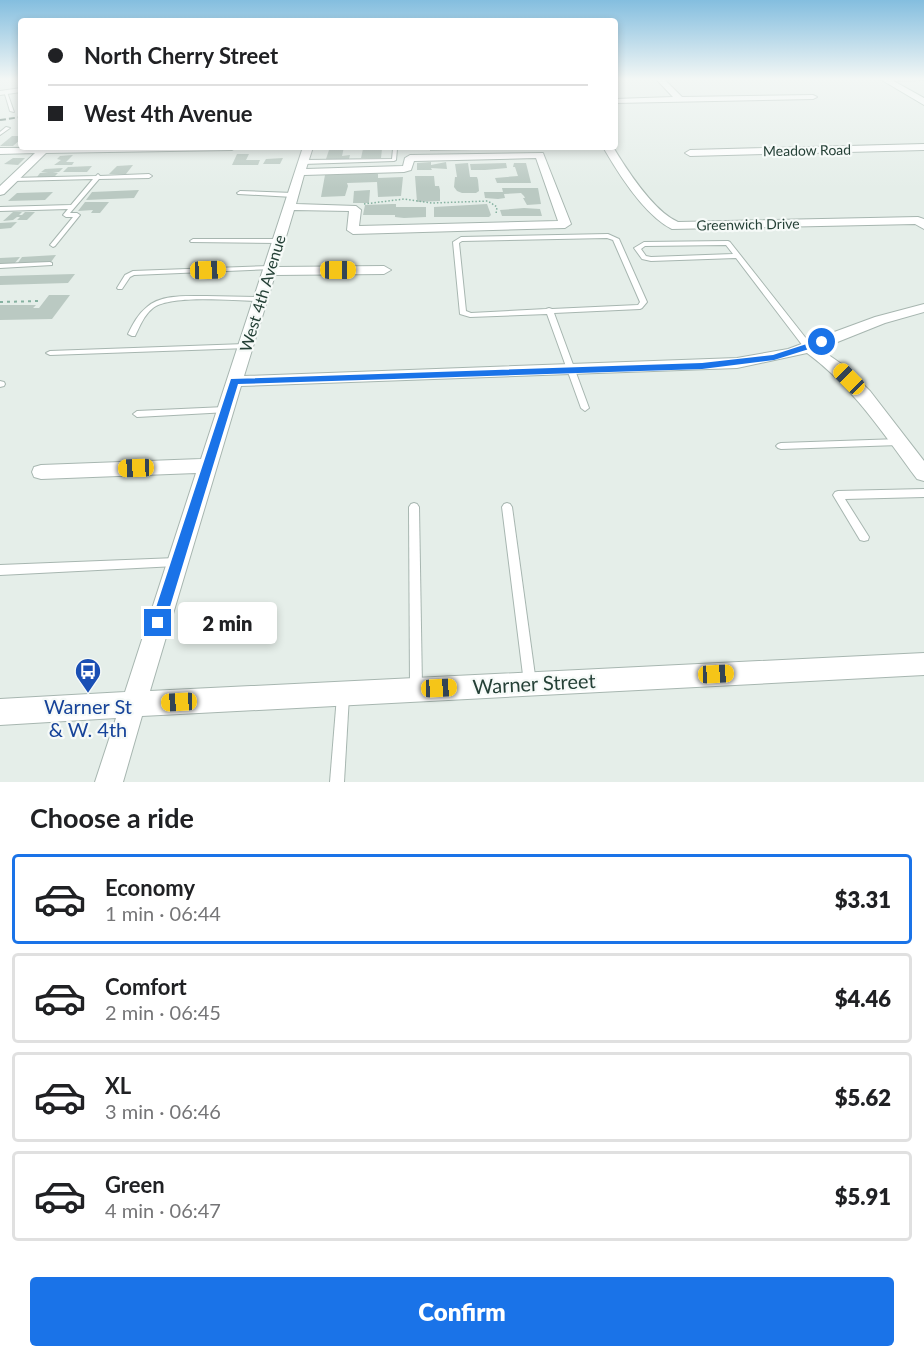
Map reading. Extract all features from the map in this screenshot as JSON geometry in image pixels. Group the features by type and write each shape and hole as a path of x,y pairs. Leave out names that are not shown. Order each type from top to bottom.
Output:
{"street":[{"name":"Meadow Road","path":"690,153 924,147"},
{"path":"0,152 31,150"},
{"path":"0,192 45,150"},
{"name":"Greenwich Drive","path":"610,150 621,169 663,220 676,226 918,220 924,225"},
{"path":"291,201 352,208 355,210 353,230 565,224 540,155 411,158 408,168 404,169 304,160"},
{"name":"West 4th Avenue","path":"109,782 304,160"},
{"path":"269,270 384,270"},
{"path":"235,381 737,363 774,358 809,348 899,313 924,308"},
{"path":"809,348 849,379 924,474"},
{"path":"40,472 208,465"},
{"name":"Warner Street","path":"0,712 343,692 924,664"}],"lane":[{"path":"0,134 8,128"},
{"path":"304,160 394,160 395,150"},
{"path":"13,179 100,174 149,176"},
{"path":"53,245 76,215 66,215 100,174"},
{"path":"240,194 291,201"},
{"path":"0,208 73,207"},
{"path":"608,236 616,239 644,302 640,306 549,310 470,315 463,312 456,242 473,238 608,236"},
{"path":"193,241 278,242"},
{"path":"738,256 651,259 644,258 637,248 644,244 728,243 809,348"},
{"path":"0,266 50,264"},
{"path":"120,288 127,276 133,273 269,270"},
{"path":"132,334 143,313 155,304 170,300 260,298"},
{"path":"549,310 585,408"},
{"path":"50,353 245,346"},
{"path":"138,414 225,410"},
{"path":"781,446 900,442"},
{"path":"864,537 838,495 924,493"},
{"path":"414,507 417,689"},
{"path":"507,507 530,683"},
{"path":"0,570 177,562"},
{"path":"337,782 343,692"}],"path":[{"path":"360,206 376,201 404,199 426,203 488,201 497,207 497,218 495,218"},
{"path":"0,302 39,301"}],"building":[{"path":"12,136 18,136 18,142 13,146 0,146"},
{"path":"329,150 343,150 342,156 350,155 349,159 326,159"},
{"path":"363,150 382,150 381,158 361,158"},
{"path":"237,154 249,154 246,160 260,160 258,165 232,165"},
{"path":"73,155 66,162 74,162 72,165 54,165 61,160 57,159 60,156"},
{"path":"13,158 25,158 18,165 4,164"},
{"path":"283,158 280,164 263,164 266,159"},
{"path":"431,162 431,165 446,162 447,169 417,170 417,163"},
{"path":"468,163 470,177 477,177 478,180 479,191 476,193 462,193 454,187 455,177 457,177 455,164"},
{"path":"506,163 507,168 485,170 471,170 470,164"},
{"path":"514,163 526,163 531,183 497,183 495,178 518,176 513,167"},
{"path":"133,165 126,174 109,174 117,166"},
{"path":"92,166 87,172 63,172 68,167"},
{"path":"63,168 59,172 53,172 58,173 54,177 37,177 40,173 48,172 41,172 45,169"},
{"path":"378,174 378,178 403,177 401,196 378,197 377,182 347,183 345,196 321,197 325,175"},
{"path":"415,176 434,176 435,186 439,186 440,190 440,201 417,202"},
{"path":"502,188 538,188 541,204 527,205 521,193 504,194 505,198 498,199 485,198 484,192 503,192"},
{"path":"139,190 134,198 86,200 92,192"},
{"path":"370,190 369,203 353,203 354,191"},
{"path":"53,192 45,200 8,201 17,193"},
{"path":"85,202 109,202 100,213 91,213 93,210 78,211"},
{"path":"396,204 396,207 426,207 426,217 363,215 365,205"},
{"path":"487,204 491,215 489,217 434,217 434,207"},
{"path":"540,209 542,216 502,216 500,210"},
{"path":"13,212 22,212 19,215 22,215 25,212 35,212 27,220 17,220 20,217 17,217 3,221"},
{"path":"17,222 11,228 0,229 0,223"},
{"path":"56,255 51,262 17,264 22,257"},
{"path":"20,257 14,264 0,265 0,258"},
{"path":"75,274 68,283 0,285 0,276"},
{"path":"49,295 70,295 52,319 0,320 0,305 36,305 33,308 39,308"}],"railway":[{"path":"0,120 18,117"}],"place":[{"name":"Warner St & W. 4th","path":"88,694"}],"route":[{"path":"158,623 235,381 702,366 774,358 822,342"}]}
